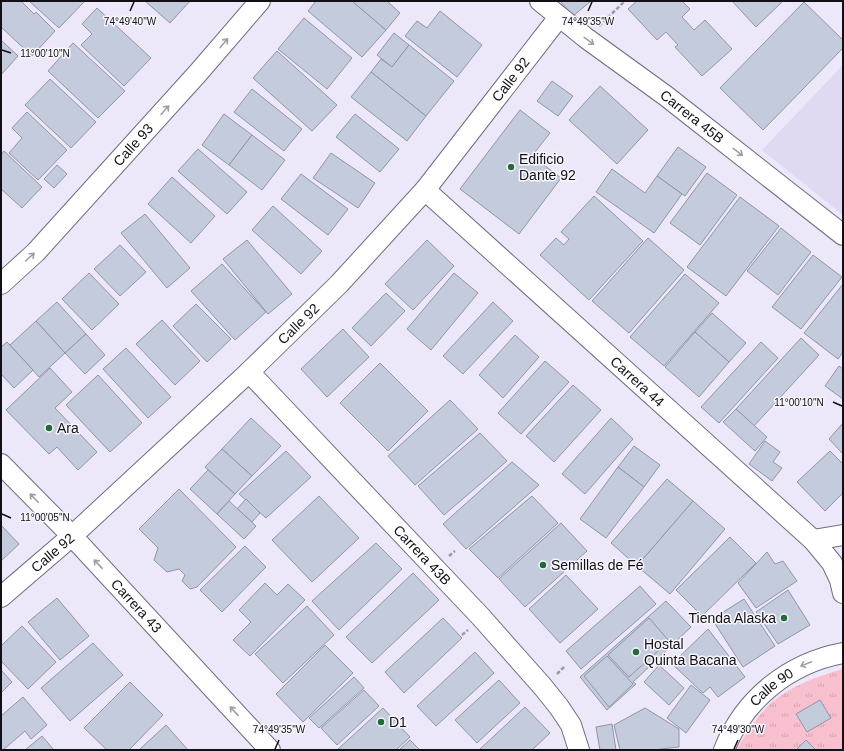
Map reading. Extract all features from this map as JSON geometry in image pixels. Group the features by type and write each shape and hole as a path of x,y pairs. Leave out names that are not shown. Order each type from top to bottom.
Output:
{"street":[{"name":"Calle 93","path":"1,284 36,252 198,73 260,1"},
{"name":"Carrera 45B","path":"540,1 586,38 666,96 843,235"},
{"name":"Calle 92","path":"1,597 72,536 249,372 339,284 425,190 559,17"},
{"name":"Carrera 44","path":"425,190 813,540 832,563 842,582"},
{"name":"Carrera 43B","path":"249,372 481,617 543,687 571,725 579,750"},
{"name":"Carrera 43","path":"1,464 72,536 270,750"},
{"path":"813,540 843,535"},
{"name":"Calle 90","path":"724,750 730,736 747,709 770,686 797,668 827,656 843,653"}],"path":[{"path":"586,38 625,1"}],"shaded area":[{"path":"843,65 843,215 762,150"}],"green space":[{"path":"843,669 843,750 736,750 747,732 771,703 805,682"}],"building":[{"path":"1,1 23,1 22,2 34,14 36,12 55,31 32,56 1,27"},
{"path":"29,1 83,1 84,2 59,28"},
{"path":"145,1 190,1 170,23"},
{"path":"316,1 352,1 386,30 362,57 308,11"},
{"path":"352,1 387,1 400,13 386,30"},
{"path":"560,1 591,1 573,16"},
{"path":"637,1 682,1 690,9 682,17 694,30 705,20 732,49 702,76 675,47 678,45 666,32 657,40 628,9"},
{"path":"732,1 783,1 756,27"},
{"path":"804,2 843,40 843,48 763,130 720,88"},
{"path":"97,8 151,58 124,86 81,45 92,34 82,24"},
{"path":"440,11 482,45 457,77 405,36 417,21 427,28"},
{"path":"304,18 352,58 327,89 278,49"},
{"path":"394,33 409,45 392,67 377,55"},
{"path":"1,40 18,56 1,75"},
{"path":"73,43 125,91 98,118 48,71"},
{"path":"409,45 454,81 426,116 371,72 381,59 392,67"},
{"path":"277,51 337,105 312,131 253,78"},
{"path":"371,72 426,116 407,141 351,97"},
{"path":"50,79 96,122 71,148 25,105"},
{"path":"552,81 573,96 558,116 537,101"},
{"path":"600,86 648,130 617,164 569,120"},
{"path":"252,89 302,129 284,151 234,112"},
{"name":"Edificio Dante 92","path":"520,110 550,133 532,156 561,178 519,234 460,189"},
{"path":"27,112 67,150 38,180 9,153 22,138 12,128"},
{"path":"224,114 252,135 229,165 202,145"},
{"path":"355,114 399,149 380,172 336,137"},
{"path":"252,135 285,160 262,190 229,165"},
{"path":"678,147 706,167 685,196 657,176"},
{"path":"198,149 247,192 227,214 178,171"},
{"path":"4,151 42,187 22,208 1,189 1,155"},
{"path":"331,153 375,183 358,208 313,178"},
{"path":"57,165 67,174 54,188 44,179"},
{"path":"612,169 645,193 657,176 682,194 654,233 596,192"},
{"path":"707,173 737,195 700,245 670,223"},
{"path":"301,174 348,209 328,235 281,199"},
{"path":"172,177 215,216 191,243 148,204"},
{"path":"594,196 643,241 589,300 540,255 556,238 564,245 569,239 561,232"},
{"path":"740,197 779,226 726,296 687,267"},
{"path":"273,206 322,251 301,274 252,230"},
{"path":"145,214 190,268 167,288 121,233"},
{"path":"781,228 811,252 778,295 747,271"},
{"path":"648,238 684,270 629,333 592,301"},
{"path":"247,240 292,294 268,314 223,259"},
{"path":"427,240 454,266 413,310 385,284"},
{"path":"120,245 146,272 120,296 94,269"},
{"path":"813,255 842,277 801,329 772,307"},
{"path":"222,264 266,312 235,340 191,291"},
{"path":"89,273 119,304 92,330 62,299"},
{"path":"454,273 478,293 431,350 407,329"},
{"path":"685,274 719,303 664,366 630,337"},
{"path":"843,284 843,352 838,359 804,333"},
{"path":"386,293 405,311 371,346 352,328"},
{"path":"57,302 86,334 65,353 36,321"},
{"path":"493,302 513,321 463,374 443,356"},
{"path":"196,304 231,339 207,362 173,326"},
{"path":"712,313 746,343 729,362 695,332"},
{"path":"162,320 200,361 175,385 136,344"},
{"path":"36,321 65,353 39,377 10,345"},
{"path":"343,329 369,357 327,397 301,369"},
{"path":"695,332 729,362 699,397 665,367"},
{"path":"86,334 105,355 85,374 65,353"},
{"path":"515,335 539,357 503,398 479,375"},
{"path":"801,338 819,355 754,426 736,409"},
{"path":"7,342 33,370 14,388 1,374 1,347"},
{"path":"761,342 778,358 719,423 701,407"},
{"path":"126,348 171,397 148,418 103,369"},
{"path":"545,361 569,382 521,434 498,413"},
{"path":"380,363 428,411 388,451 340,403"},
{"path":"839,366 843,369 843,399 825,386"},
{"name":"Ara","path":"50,368 72,392 55,408 97,452 78,470 57,447 49,454 6,410"},
{"path":"98,375 142,423 110,452 66,405"},
{"path":"573,385 601,410 554,462 526,436"},
{"path":"450,400 478,429 415,485 388,456"},
{"path":"736,409 767,437 755,451 723,422"},
{"path":"251,418 281,446 252,476 222,449"},
{"path":"611,418 633,439 585,494 562,474"},
{"path":"843,423 843,454 829,439"},
{"path":"480,433 507,461 444,515 418,486"},
{"path":"765,441 780,452 773,462 782,468 772,481 749,464"},
{"path":"634,446 660,465 644,487 618,467"},
{"path":"222,449 252,476 235,494 205,467"},
{"path":"286,451 311,477 266,518 239,494"},
{"path":"830,451 843,464 843,493 825,511 797,482"},
{"path":"512,462 539,485 466,549 443,524"},
{"path":"618,467 644,487 606,538 580,519"},
{"path":"208,470 235,494 217,514 190,489"},
{"path":"667,479 693,501 637,566 611,543"},
{"path":"179,489 236,547 197,587 190,589 182,581 185,575 179,569 167,572 154,560 158,548 139,529"},
{"path":"319,496 359,538 312,582 272,540"},
{"path":"532,496 558,523 498,578 469,549"},
{"path":"246,499 260,513 252,522 237,509"},
{"path":"229,501 256,526 244,539 217,514"},
{"path":"693,501 725,529 670,594 637,566"},
{"name":"Semillas de Fé","path":"561,523 587,551 525,607 499,579"},
{"path":"1,525 19,544 1,561"},
{"path":"730,537 756,563 702,616 676,590"},
{"path":"376,543 402,569 339,630 312,601"},
{"path":"245,546 266,567 222,612 200,590"},
{"path":"767,552 775,564 783,561 797,581 756,608 738,583"},
{"path":"413,573 439,600 372,663 346,637"},
{"path":"566,575 598,609 560,643 529,609"},
{"path":"265,583 277,595 288,584 305,600 250,656 233,640 251,622 239,610"},
{"path":"640,586 656,604 581,669 566,651"},
{"name":"Tienda Alaska","path":"788,590 810,625 778,644 756,612"},
{"path":"57,598 89,636 60,660 28,622"},
{"path":"744,599 775,646 743,667 712,619"},
{"name":"Hostal Quinta Bacana","path":"666,601 691,627 633,682 636,684 607,710 580,677"},
{"path":"307,606 334,635 283,683 255,654"},
{"path":"443,618 462,638 404,693 385,672"},
{"path":"649,618 669,641 629,677 608,655"},
{"path":"22,626 56,662 28,689 1,661 1,646"},
{"path":"708,629 745,677 718,697 710,687 703,693 672,664"},
{"path":"93,643 123,675 70,721 41,688"},
{"path":"325,645 353,673 303,722 276,694"},
{"path":"475,652 494,673 436,726 417,706"},
{"path":"607,656 633,684 609,707 584,676"},
{"path":"659,665 684,688 669,705 644,682"},
{"path":"1,670 12,682 1,693"},
{"path":"354,677 364,688 319,728 309,718"},
{"path":"499,680 520,703 477,743 455,720"},
{"path":"130,682 163,715 129,750 107,750 84,728"},
{"path":"691,685 710,700 686,733 667,718"},
{"path":"364,690 379,706 337,745 321,728"},
{"path":"23,697 47,725 31,739 25,731 3,750 1,750 1,716"},
{"path":"820,700 831,718 807,732 796,714"},
{"path":"525,707 550,733 532,750 479,750"},
{"name":"D1","path":"383,708 410,737 396,750 337,750"},
{"path":"645,708 679,729 679,747 652,750 620,750 614,725"},
{"path":"612,724 616,750 600,750 596,727"},
{"path":"166,725 188,750 139,750"},
{"path":"42,736 54,750 25,750"},
{"path":"410,740 420,750 399,750"},
{"path":"806,740 816,750 796,750"}],"place":[{"name":"Edificio Dante 92","path":"511,167"},
{"name":"Ara","path":"49,428"},
{"name":"Semillas de Fé","path":"543,565"},
{"name":"Tienda Alaska","path":"784,618"},
{"name":"Hostal Quinta Bacana","path":"636,652"},
{"name":"D1","path":"381,722"}]}
